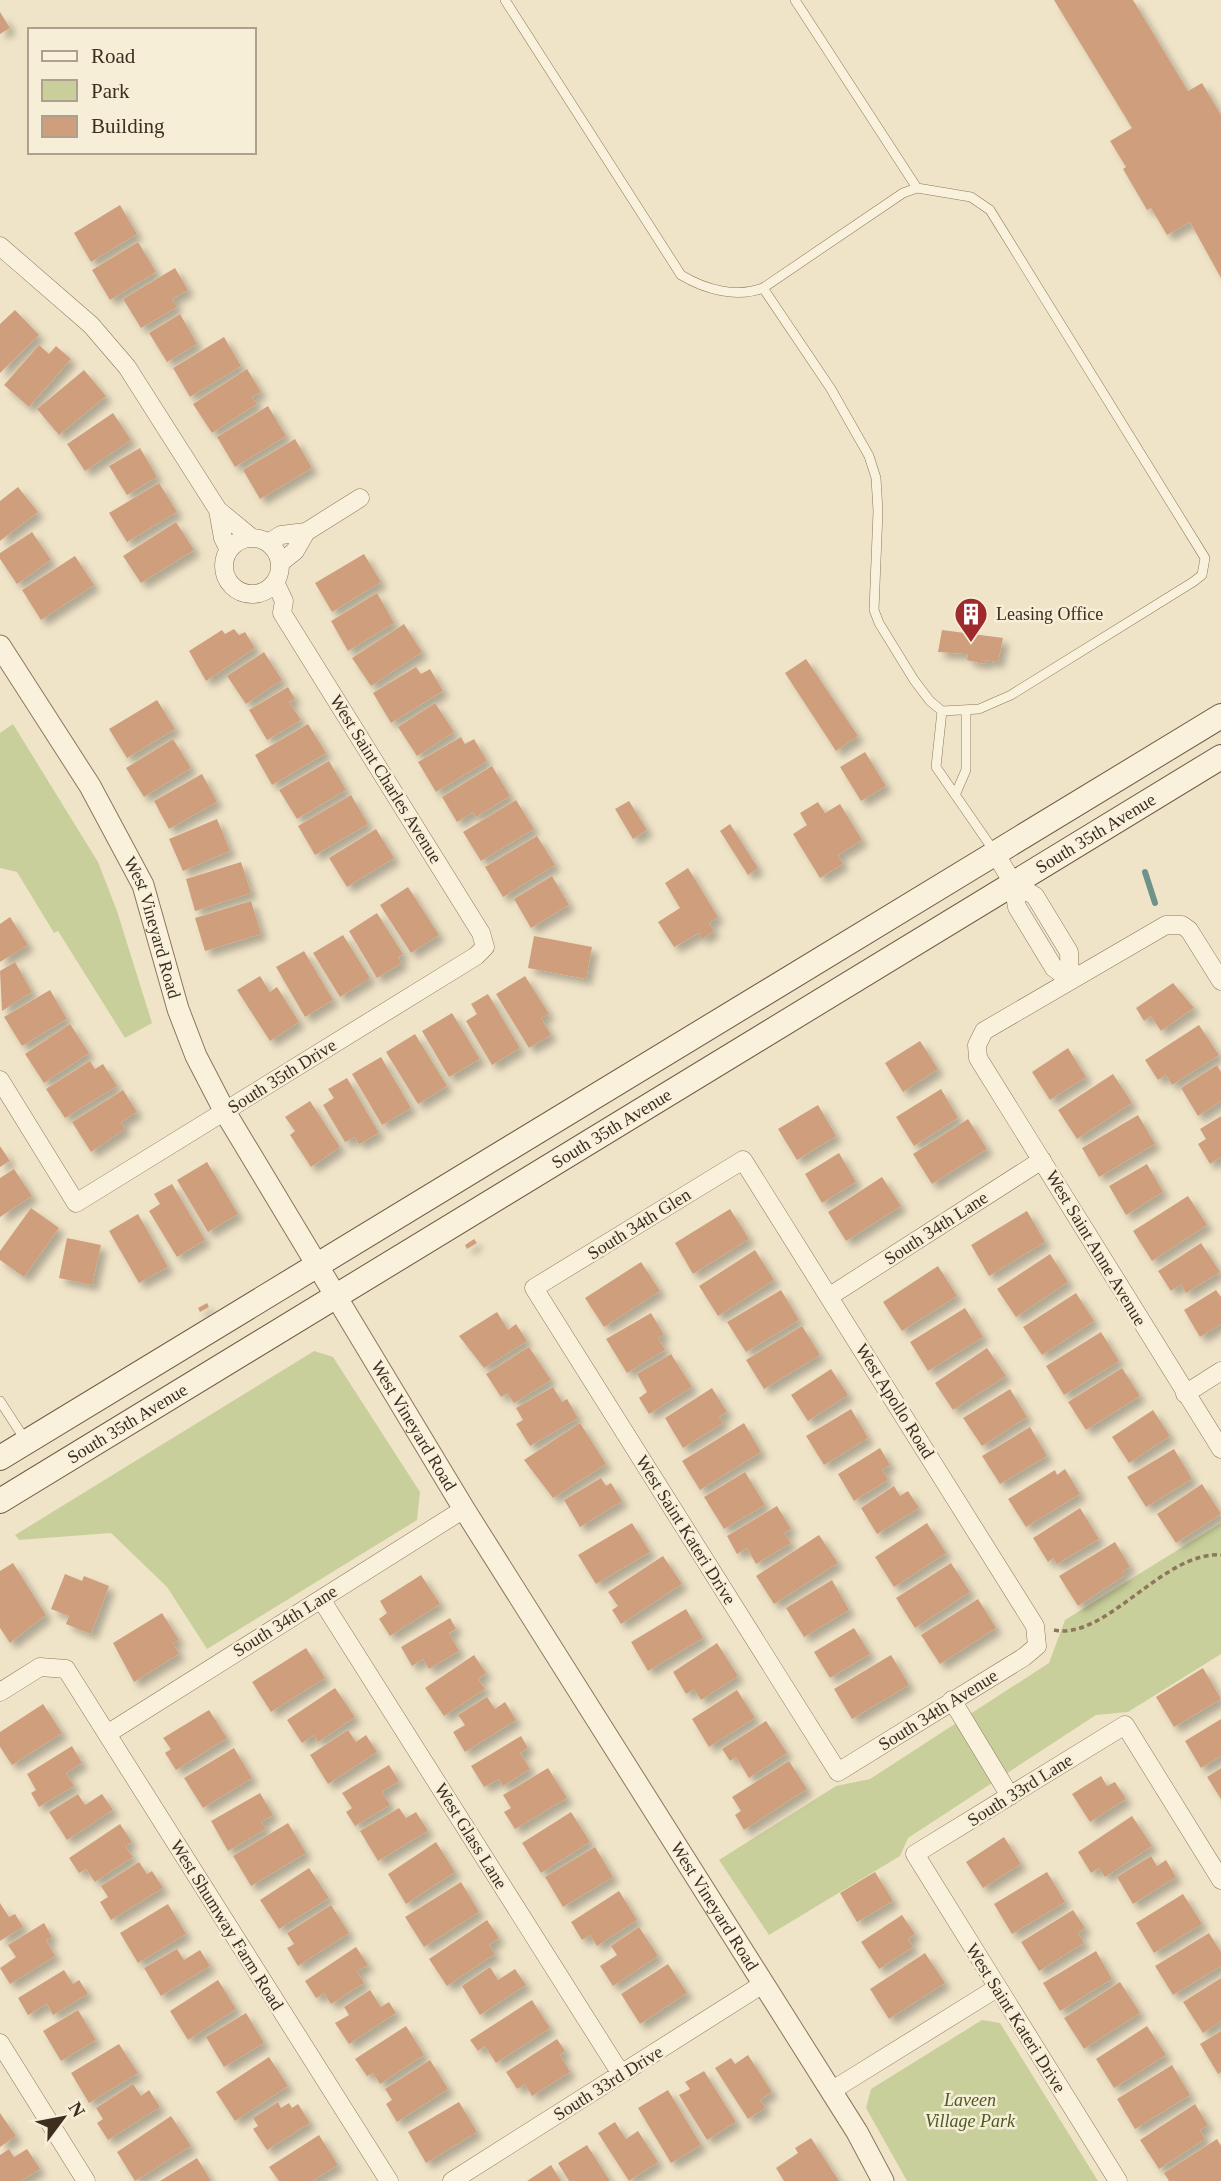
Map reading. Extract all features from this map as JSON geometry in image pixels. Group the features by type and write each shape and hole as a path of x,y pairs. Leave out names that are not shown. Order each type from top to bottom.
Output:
{"main road":[{"name":"South 35th Avenue","path":"0,1458 1221,716"},
{"name":"South 35th Avenue","path":"0,1501 1221,757"}],"street":[{"path":"0,246 91,325 127,367 218,510 260,540 278,555 280,563 275,582 257,594 247,594 231,585 224,568 229,550 236,543 260,540 281,535 306,532 360,498"},
{"path":"218,510 223,538 229,550"},
{"path":"280,563 295,551 306,532"},
{"name":"West Saint Charles Avenue","path":"275,582 284,601 282,613 481,933 485,947"},
{"name":"West Saint Charles Avenue","path":"257,594 271,610 282,613"},
{"name":"West Vineyard Road","path":"0,646 90,786 143,885 178,1009 195,1056 225,1112 464,1509 831,2091 883,2181"},
{"path":"995,853 1013,883 1034,895 1069,952 1070,980 1166,925 1182,925 1195,937 1221,981"},
{"name":"South 35th Drive","path":"0,1080 76,1203 476,956 485,947"},
{"name":"West Saint Anne Avenue","path":"1070,980 984,1031 976,1045 978,1058 1221,1449"},
{"name":"South 34th Glen","path":"534,1288 743,1160"},
{"name":"West Apollo Road","path":"743,1160 1035,1626 1037,1646"},
{"name":"South 34th Lane","path":"830,1296 1042,1160"},
{"name":"West Saint Kateri Drive","path":"534,1288 838,1772"},
{"path":"1185,1394 1221,1371"},
{"name":"South 34th Lane","path":"107,1734 464,1509"},
{"name":"West Glass Lane","path":"321,1599 621,2074"},
{"name":"South 34th Avenue","path":"838,1772 1037,1646"},
{"name":"West Shumway Farm Road","path":"0,1692 40,1667 66,1669 389,2181"},
{"path":"952,1700 1010,1796"},
{"name":"South 33rd Lane","path":"915,1854 1125,1725 1221,1880"},
{"name":"West Saint Kateri Drive","path":"915,1854 1118,2181"},
{"name":"South 33rd Drive","path":"452,2181 763,1984"},
{"path":"831,2091 997,1987"},
{"path":"0,2043 86,2181"}],"lane":[{"path":"505,0 681,275 734,293 746,294 763,288 903,193 918,188 971,197 990,210 1205,558 1202,575 993,705 966,710 942,710 930,701 914,680 879,624 874,610 878,511 876,478 869,456 831,389 763,288"},
{"path":"795,0 918,188"},
{"path":"942,710 936,767 942,780 956,793 995,853"},
{"path":"956,793 966,770 966,710"},
{"path":"0,1401 27,1442"}],"path":[{"path":"1035,1626 1066,1633 1112,1613 1137,1592 1179,1566 1206,1554 1221,1555"}],"green space":[{"path":"13,724 98,862 117,911 152,1023 125,1038 58,931 54,933 17,872 0,868 0,733"},
{"path":"314,1351 333,1357 420,1492 417,1520 207,1649 167,1587 111,1533 19,1540 15,1535"},
{"path":"1221,1523 1221,1654 1128,1712 1096,1715 908,1838 900,1856 769,1935 719,1860 836,1786 870,1779 1049,1663 1065,1620"},
{"name":"Laveen Village Park","path":"982,2020 1000,2023 1098,2181 907,2181 866,2108 871,2089"}],"building":[{"path":"1054,0 1133,0 1188,91 1202,83 1221,115 1221,278 1190,222 1167,235 1151,208 1147,210 1110,141 1132,128"},
{"path":"0,12 10,28 0,34"},
{"path":"120,205 137,234 91,262 74,233"},
{"path":"138,242 156,272 110,300 92,270"},
{"path":"175,268 188,290 172,299 177,307 141,328 123,299"},
{"path":"15,310 39,335 0,373 0,324"},
{"path":"180,314 197,344 167,362 149,333"},
{"path":"224,337 241,366 190,397 173,368"},
{"path":"39,345 49,354 56,346 71,359 29,407 4,385"},
{"path":"247,369 261,392 252,397 257,404 212,433 193,404"},
{"path":"84,370 106,396 59,435 37,409"},
{"path":"268,406 286,436 235,467 217,437"},
{"path":"113,413 131,440 85,471 67,444"},
{"path":"295,439 312,468 260,499 243,470"},
{"path":"140,448 157,477 127,495 109,466"},
{"path":"159,483 177,512 127,542 109,513"},
{"path":"18,487 38,512 0,541 0,501"},
{"path":"176,522 194,550 141,583 123,556"},
{"path":"32,532 51,560 17,584 0,559 0,553"},
{"path":"364,554 381,582 332,612 315,583"},
{"path":"75,556 94,585 41,620 22,590"},
{"path":"377,593 394,623 348,651 331,621"},
{"path":"404,624 422,652 371,686 352,658"},
{"path":"234,629 239,635 245,632 255,648 206,681 189,651 222,630 225,634"},
{"name":"Leasing Office","path":"942,630 1003,638 998,662 986,660 985,664 967,660 968,654 938,652"},
{"path":"264,652 282,680 246,704 227,676"},
{"path":"806,659 858,736 836,751 785,673"},
{"path":"416,667 421,674 430,669 443,691 391,723 373,693"},
{"path":"288,687 295,699 289,702 301,720 267,740 249,710"},
{"path":"157,700 175,729 127,758 109,729"},
{"path":"435,703 454,732 417,756 398,727"},
{"path":"308,724 326,753 272,785 255,755"},
{"path":"461,737 465,744 474,739 487,761 436,792 418,762"},
{"path":"173,739 191,768 144,797 126,768"},
{"path":"865,752 886,786 861,801 840,767"},
{"path":"329,761 346,790 297,819 279,790"},
{"path":"492,766 510,796 476,817 473,812 457,822 442,797"},
{"path":"202,774 217,802 169,829 154,801"},
{"path":"351,795 368,824 315,855 298,826"},
{"path":"516,800 534,829 481,861 463,832"},
{"path":"629,801 647,830 633,839 615,809"},
{"path":"818,802 825,813 840,804 862,840 838,855 843,864 820,878 793,834 807,825 800,813"},
{"path":"217,819 230,851 183,871 169,839"},
{"path":"730,824 758,868 748,875 720,831"},
{"path":"376,829 394,858 347,887 329,858"},
{"path":"537,836 555,865 503,897 485,867"},
{"path":"241,862 251,893 195,911 186,879"},
{"path":"688,868 718,917 709,923 714,931 702,939 699,933 674,947 658,922 680,908 665,883"},
{"path":"552,876 569,905 531,928 514,899"},
{"path":"408,887 439,935 411,953 380,905"},
{"path":"251,901 261,934 205,951 195,918"},
{"path":"377,913 403,954 398,957 402,963 377,978 349,931"},
{"path":"10,917 28,945 0,962 0,924"},
{"path":"343,935 370,978 340,997 313,953"},
{"path":"534,936 592,947 586,979 528,968"},
{"path":"304,951 333,1000 305,1017 276,967"},
{"path":"15,962 32,992 2,1011 0,971"},
{"path":"260,976 270,992 277,987 299,1022 270,1041 237,990"},
{"path":"525,976 549,1014 541,1018 551,1035 529,1048 496,994"},
{"path":"1173,983 1194,1008 1161,1031 1151,1016 1144,1021 1136,1008"},
{"path":"50,990 67,1019 22,1046 4,1017"},
{"path":"488,994 520,1048 492,1065 466,1021 477,1014 471,1004"},
{"path":"452,1013 480,1059 449,1077 422,1031"},
{"path":"70,1024 89,1053 44,1083 25,1054"},
{"path":"1199,1025 1219,1055 1172,1085 1166,1075 1158,1080 1145,1060"},
{"path":"415,1034 447,1086 418,1104 386,1052"},
{"path":"920,1041 938,1069 903,1092 885,1063"},
{"path":"1068,1048 1086,1077 1050,1100 1032,1072"},
{"path":"381,1057 411,1108 382,1125 352,1074"},
{"path":"90,1061 95,1069 103,1064 117,1086 65,1118 46,1089"},
{"path":"1217,1065 1221,1072 1221,1101 1198,1116 1181,1088"},
{"path":"1113,1074 1132,1103 1077,1139 1058,1110"},
{"path":"347,1078 379,1133 359,1144 355,1137 345,1142 323,1105 334,1098 328,1089"},
{"path":"941,1089 958,1118 914,1146 896,1117"},
{"path":"123,1090 137,1112 121,1122 125,1129 91,1152 72,1122"},
{"path":"310,1101 340,1147 311,1167 290,1135 295,1131 285,1117"},
{"path":"818,1105 836,1136 797,1160 778,1129"},
{"path":"1138,1115 1155,1144 1099,1177 1082,1148"},
{"path":"1221,1116 1221,1157 1210,1164 1198,1144 1206,1139 1200,1129"},
{"path":"968,1119 987,1149 932,1184 913,1154"},
{"path":"0,1146 10,1161 0,1167"},
{"path":"839,1153 856,1182 822,1203 805,1174"},
{"path":"207,1162 238,1214 208,1232 177,1180"},
{"path":"1147,1164 1163,1192 1126,1215 1109,1186"},
{"path":"14,1169 32,1196 0,1217 0,1178"},
{"path":"882,1177 901,1206 846,1241 828,1212"},
{"path":"172,1184 205,1240 177,1257 149,1211 160,1204 154,1194"},
{"path":"1188,1196 1207,1225 1152,1261 1133,1231"},
{"path":"31,1208 59,1228 24,1277 0,1260 0,1251"},
{"path":"730,1209 749,1239 693,1274 675,1243"},
{"path":"1027,1211 1045,1242 989,1276 971,1245"},
{"path":"138,1214 168,1267 139,1283 109,1231"},
{"path":"67,1238 101,1245 92,1285 59,1278"},
{"path":"474,1239 477,1243 467,1249 465,1245"},
{"path":"1201,1243 1220,1272 1186,1293 1181,1284 1171,1291 1158,1271"},
{"path":"755,1250 774,1280 718,1316 699,1286"},
{"path":"1050,1254 1068,1282 1016,1317 997,1289"},
{"path":"641,1262 660,1291 604,1327 585,1298"},
{"path":"938,1266 957,1296 902,1331 883,1302"},
{"path":"781,1290 799,1320 746,1352 727,1322"},
{"path":"1216,1290 1221,1297 1221,1324 1200,1337 1184,1310"},
{"path":"1076,1293 1094,1321 1042,1355 1023,1327"},
{"path":"207,1303 209,1307 200,1312 198,1308"},
{"path":"965,1308 983,1337 928,1371 910,1342"},
{"path":"497,1312 508,1330 516,1324 527,1341 484,1368 459,1336"},
{"path":"651,1313 664,1335 658,1338 665,1350 627,1373 606,1339"},
{"path":"802,1326 820,1355 764,1389 746,1360"},
{"path":"1101,1332 1119,1361 1064,1395 1046,1366"},
{"path":"529,1347 551,1380 514,1403 507,1393 501,1397 486,1374"},
{"path":"987,1348 1006,1376 953,1410 935,1383"},
{"path":"671,1354 692,1387 649,1414 639,1398 647,1392 637,1374"},
{"path":"1122,1368 1140,1396 1086,1430 1068,1402"},
{"path":"831,1369 848,1395 808,1421 791,1395"},
{"path":"553,1387 562,1402 567,1399 578,1418 530,1446 516,1424 523,1420 516,1408"},
{"path":"712,1388 727,1412 719,1417 723,1423 683,1448 665,1418"},
{"path":"1010,1389 1027,1417 982,1446 963,1418"},
{"path":"851,1409 868,1438 824,1465 806,1436"},
{"path":"1153,1410 1170,1436 1129,1463 1112,1437"},
{"path":"580,1423 606,1464 553,1498 524,1460"},
{"path":"744,1423 761,1452 700,1490 682,1461"},
{"path":"1030,1427 1047,1456 1000,1484 982,1456"},
{"path":"880,1448 890,1465 882,1470 888,1480 854,1501 838,1474"},
{"path":"1174,1449 1192,1479 1146,1507 1127,1477"},
{"path":"1065,1469 1080,1494 1026,1527 1008,1499 1055,1470 1057,1475"},
{"path":"745,1472 765,1505 724,1529 704,1497"},
{"path":"601,1478 606,1486 611,1483 622,1501 580,1527 564,1500"},
{"path":"1202,1484 1221,1514 1176,1543 1157,1514"},
{"path":"894,1486 900,1496 908,1491 919,1508 877,1534 861,1508"},
{"path":"777,1506 791,1529 784,1533 791,1543 756,1564 747,1548 737,1554 727,1536"},
{"path":"1080,1508 1099,1539 1057,1564 1053,1558 1048,1562 1033,1538"},
{"path":"632,1523 650,1552 596,1584 578,1555"},
{"path":"927,1523 946,1553 894,1587 875,1557"},
{"path":"819,1535 838,1563 774,1604 756,1576"},
{"path":"1115,1542 1130,1567 1122,1572 1124,1576 1078,1606 1059,1576"},
{"path":"663,1556 682,1584 621,1624 612,1610 618,1606 608,1592"},
{"path":"13,1563 46,1615 10,1643 0,1628 0,1571"},
{"path":"951,1563 970,1592 915,1628 896,1598"},
{"path":"65,1574 82,1581 84,1576 109,1586 91,1634 66,1624 69,1616 51,1609"},
{"path":"421,1575 440,1604 390,1636 379,1619 387,1613 380,1601"},
{"path":"832,1580 849,1610 804,1637 786,1608"},
{"path":"978,1599 996,1628 940,1664 921,1635"},
{"path":"686,1609 703,1638 648,1671 631,1642"},
{"path":"162,1613 179,1640 173,1643 179,1654 134,1682 113,1643"},
{"path":"450,1618 456,1629 449,1633 459,1651 429,1669 423,1659 412,1666 401,1647"},
{"path":"854,1628 870,1654 830,1678 814,1652"},
{"path":"717,1643 738,1676 701,1700 694,1689 686,1694 673,1672"},
{"path":"306,1648 325,1678 271,1712 252,1682"},
{"path":"474,1655 486,1673 478,1679 485,1689 444,1716 425,1688"},
{"path":"891,1655 909,1685 852,1719 834,1689"},
{"path":"1203,1668 1221,1699 1174,1727 1156,1697"},
{"path":"335,1688 355,1717 318,1742 314,1735 302,1743 287,1720"},
{"path":"737,1690 755,1718 709,1747 692,1719"},
{"path":"487,1697 495,1709 505,1702 516,1720 465,1752 453,1732 465,1725 458,1715"},
{"path":"43,1704 62,1733 12,1765 0,1747 0,1732"},
{"path":"209,1710 227,1738 176,1770 165,1753 171,1749 163,1738"},
{"path":"1221,1719 1221,1756 1201,1768 1185,1741"},
{"path":"766,1721 787,1753 749,1778 736,1757 730,1761 722,1749"},
{"path":"348,1730 356,1742 366,1735 377,1752 328,1784 310,1755"},
{"path":"521,1736 528,1748 520,1753 530,1769 503,1786 499,1779 484,1787 471,1766"},
{"path":"72,1746 82,1763 66,1773 74,1786 39,1807 31,1793 36,1790 27,1774"},
{"path":"234,1748 252,1778 203,1808 184,1778"},
{"path":"789,1761 807,1789 744,1830 735,1815 741,1811 732,1797"},
{"path":"389,1765 399,1781 382,1792 390,1805 355,1826 346,1812 352,1808 342,1793"},
{"path":"548,1768 567,1798 515,1829 504,1812 511,1808 503,1795"},
{"path":"1221,1768 1221,1799 1207,1777"},
{"path":"1101,1776 1107,1786 1115,1782 1126,1799 1090,1822 1072,1794"},
{"path":"260,1793 273,1815 261,1822 266,1829 228,1851 211,1821"},
{"path":"78,1794 85,1805 102,1794 113,1810 67,1840 49,1812"},
{"path":"399,1808 406,1818 416,1812 428,1831 378,1861 360,1831"},
{"path":"571,1812 590,1842 541,1873 522,1843"},
{"path":"1132,1816 1152,1846 1105,1877 1099,1868 1091,1873 1078,1852"},
{"path":"288,1823 306,1853 251,1886 233,1856"},
{"path":"120,1824 132,1842 125,1846 133,1857 95,1882 86,1869 79,1873 69,1858"},
{"path":"1004,1837 1021,1864 983,1888 966,1862"},
{"path":"436,1842 455,1872 406,1904 388,1874"},
{"path":"595,1847 613,1877 563,1907 545,1877"},
{"path":"1151,1856 1157,1866 1166,1860 1176,1877 1133,1904 1117,1877"},
{"path":"139,1862 147,1874 152,1871 163,1888 111,1920 100,1902 108,1897 101,1886"},
{"path":"309,1868 329,1898 279,1929 260,1900"},
{"path":"875,1872 893,1901 857,1922 840,1893"},
{"path":"1047,1872 1065,1902 1012,1934 994,1904"},
{"path":"461,1882 479,1912 424,1947 405,1917"},
{"path":"619,1891 637,1920 597,1946 590,1935 582,1940 571,1922"},
{"path":"1183,1894 1202,1924 1154,1953 1136,1923"},
{"path":"0,1903 9,1917 15,1914 23,1927 0,1941"},
{"path":"168,1904 186,1934 138,1963 120,1933"},
{"path":"331,1905 349,1933 298,1966 287,1948 294,1944 287,1933"},
{"path":"1073,1910 1085,1928 1078,1933 1084,1943 1039,1971 1021,1942"},
{"path":"902,1915 915,1934 908,1939 913,1947 879,1969 861,1942"},
{"path":"487,1920 499,1938 489,1945 495,1954 447,1986 429,1959"},
{"path":"44,1923 52,1937 46,1940 55,1956 10,1984 0,1968 16,1957 8,1945"},
{"path":"639,1927 658,1956 613,1986 600,1966 617,1955 611,1946"},
{"path":"1209,1933 1221,1952 1221,1966 1173,1995 1155,1966"},
{"path":"356,1947 368,1965 357,1971 364,1983 331,2004 324,1993 316,1998 305,1981"},
{"path":"177,1949 184,1960 200,1950 210,1966 161,1996 144,1968"},
{"path":"1096,1951 1112,1979 1060,2011 1043,1983"},
{"path":"925,1953 945,1983 889,2019 870,1989"},
{"path":"668,1964 687,1993 640,2024 621,1994"},
{"path":"490,1967 498,1980 515,1969 526,1985 480,2015 462,1986"},
{"path":"64,1970 73,1984 79,1980 88,1994 53,2015 47,2004 28,2015 18,1998"},
{"path":"1221,1978 1221,2021 1203,2033 1183,2002"},
{"path":"218,1980 236,2009 188,2040 170,2011"},
{"path":"1120,1982 1140,2013 1084,2049 1064,2018"},
{"path":"370,1990 381,2007 389,2002 396,2013 349,2044 335,2023 349,2015 344,2007"},
{"path":"532,2000 550,2028 496,2063 485,2046 478,2051 470,2040"},
{"path":"78,2010 96,2040 61,2061 43,2031"},
{"path":"246,2013 264,2043 224,2067 206,2037"},
{"path":"406,2026 424,2055 380,2084 373,2073 367,2076 355,2059"},
{"path":"1147,2026 1166,2055 1114,2088 1096,2059"},
{"path":"1221,2031 1221,2072 1218,2074 1200,2044"},
{"path":"557,2039 565,2051 560,2055 570,2072 532,2096 525,2084 517,2089 506,2072"},
{"path":"119,2044 138,2073 89,2103 71,2073"},
{"path":"748,2055 772,2092 760,2100 765,2108 748,2119 715,2068 731,2058 735,2064"},
{"path":"269,2057 288,2086 235,2121 216,2092"},
{"path":"430,2060 448,2089 397,2122 386,2104 392,2100 385,2089"},
{"path":"1172,2065 1190,2095 1135,2129 1117,2099"},
{"path":"704,2071 736,2122 707,2140 679,2095 690,2089 685,2082"},
{"path":"133,2084 141,2096 149,2090 160,2107 108,2140 97,2123 103,2119 96,2108"},
{"path":"668,2090 701,2145 671,2163 638,2108"},
{"path":"278,2102 281,2108 289,2103 292,2108 298,2104 310,2123 267,2150 253,2129 258,2126 253,2118"},
{"path":"459,2102 477,2132 426,2163 408,2132"},
{"path":"1195,2104 1208,2125 1200,2130 1205,2139 1159,2169 1140,2140"},
{"path":"0,2113 16,2136 0,2147"},
{"path":"171,2116 191,2146 135,2181 117,2152"},
{"path":"615,2122 626,2139 638,2131 658,2162 629,2181 598,2133"},
{"path":"319,2135 338,2165 312,2181 279,2181 269,2167"},
{"path":"811,2138 839,2181 784,2181 776,2168 798,2153 795,2148"},
{"path":"1217,2139 1221,2146 1221,2181 1169,2181 1164,2173"},
{"path":"587,2145 610,2181 569,2181 558,2163"},
{"path":"9,2149 14,2157 27,2149 40,2169 21,2181 0,2181 0,2155"},
{"path":"197,2158 211,2181 160,2181"},
{"path":"551,2165 561,2181 527,2181"}],"waterway":[{"path":"1145,872 1155,903"}],"place":[{"name":"Leasing Office","path":"971,644"}]}
